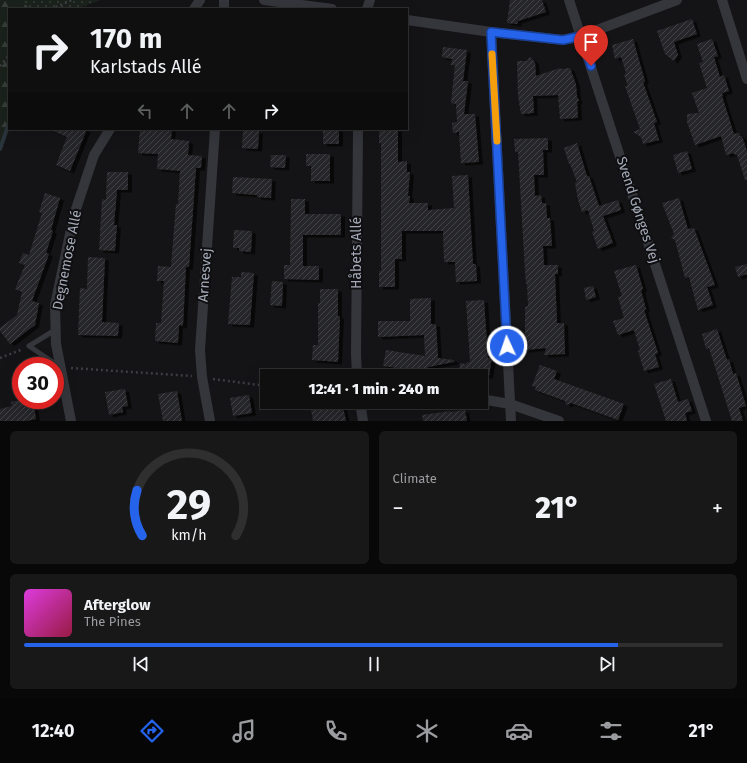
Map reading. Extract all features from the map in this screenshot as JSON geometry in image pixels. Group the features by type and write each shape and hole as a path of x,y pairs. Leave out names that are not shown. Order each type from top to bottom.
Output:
{"street":[{"path":"264,0 324,8"},
{"name":"Svend Gønges Vej","path":"569,0 706,421"},
{"path":"408,20 491,32 563,40 581,36 676,0"},
{"path":"722,0 747,79"},
{"path":"491,32 511,421"},
{"name":"Degnemose Allé","path":"59,357 56,344 55,306 74,215 94,155 109,130"},
{"name":"Arnesvej","path":"210,421 202,377 200,350 215,130"},
{"name":"Håbets Allé","path":"357,369 358,130"},
{"name":"Degnemose Allé","path":"64,384 71,421"},
{"path":"488,400 510,404 559,421"},
{"path":"361,409 363,421"}],"lane":[{"path":"45,357 29,346 56,330"}],"path":[{"path":"53,8 72,0"},
{"path":"0,66 8,56"},
{"path":"0,358 29,346"},
{"path":"64,368 202,377 260,385"}],"green space":[{"path":"0,0 101,0 79,8 8,8 8,126 0,149"},
{"path":"0,0 21,0 29,8 8,8 8,126 0,149"}],"building":[{"path":"510,0 542,0 546,12 518,21 517,24 507,23"},
{"path":"692,19 697,34 674,42 678,55 674,61 665,54 657,31"},
{"path":"633,39 645,81 643,82 657,122 654,123 659,140 643,144 641,137 633,132 640,129 625,86 628,86 624,75 626,73 621,57 615,59 612,45"},
{"path":"712,39 718,56 714,57 720,77 724,75 729,91 722,93 722,96 734,134 739,133 740,136 742,136 747,151 747,180 745,180 737,155 734,153 726,155 721,136 695,145 687,122 687,114 699,113 692,93 707,88 699,63 703,62 697,44"},
{"path":"443,47 467,50 463,81 468,81 464,114 475,114 479,162 461,163 459,132 453,133 452,123 457,122 456,104 451,103 455,65 451,65 452,59 442,57"},
{"path":"530,57 535,62 536,76 560,68 570,68 576,84 577,97 579,100 577,102 578,118 560,119 558,95 533,96 534,113 521,114 518,96 517,61 527,61"},
{"path":"51,130 87,130 70,171 56,165 67,137"},
{"path":"140,130 172,130 171,139 189,141 188,155 202,156 201,168 196,168 189,267 186,267 183,326 179,325 178,343 155,341 156,323 161,323 164,281 157,281 158,266 171,267 180,171 157,169 158,154 138,153"},
{"path":"243,130 259,131 258,149 242,148"},
{"path":"323,130 339,130 339,144 323,144"},
{"path":"379,130 398,130 398,162 407,161 407,172 410,172 408,196 410,196 409,203 428,203 428,210 454,208 452,176 468,175 473,264 476,264 477,281 456,282 455,262 444,262 443,231 402,231 402,259 395,259 395,287 379,287 379,271 381,271 381,143 379,143"},
{"path":"548,138 548,150 543,150 544,175 534,175 535,196 541,195 542,203 546,203 547,218 550,218 552,246 543,246 544,265 558,265 558,274 555,274 557,323 564,323 565,354 544,355 546,348 525,350 525,307 528,306 527,284 518,152 515,152 514,139"},
{"path":"577,143 587,176 589,176 599,206 618,200 621,210 603,216 613,243 598,249 592,232 594,231 588,210 582,212 575,183 577,182 564,148"},
{"path":"687,151 692,169 678,173 673,155"},
{"path":"306,154 330,154 330,181 311,181 311,166 306,166"},
{"path":"271,155 286,155 285,168 270,167"},
{"path":"107,172 128,172 128,190 117,190 114,225 117,225 115,251 99,250 102,199 106,200"},
{"path":"233,177 272,179 271,198 232,193"},
{"path":"45,193 60,198 51,230 53,231 46,253 49,254 32,301 39,303 35,325 10,344 0,331 0,328 17,315 22,292 15,289 25,265 19,263 23,253 29,255 42,213 39,212"},
{"path":"679,198 688,229 694,228 715,285 707,287 713,305 698,310 689,277 685,278 675,240 671,238 674,234 662,203"},
{"path":"291,199 305,199 305,214 341,214 341,235 303,235 303,266 319,266 319,280 284,279 284,265 290,265"},
{"path":"234,230 252,231 251,252 239,251 239,248 233,248"},
{"path":"88,257 105,258 102,322 119,323 118,336 78,335 80,288 87,289"},
{"path":"747,264 747,274 738,277 735,267"},
{"path":"636,265 643,289 641,290 646,309 644,310 658,353 655,354 659,367 644,371 634,330 618,335 613,321 624,318 618,297 622,296 614,271"},
{"path":"241,272 254,273 250,325 228,324 232,277 241,277"},
{"path":"272,281 283,282 282,306 270,305"},
{"path":"593,286 596,297 586,300 584,288"},
{"path":"320,289 338,289 338,316 340,316 338,362 312,360 313,345 318,345 318,303 320,303"},
{"path":"431,298 431,324 436,324 438,358 454,360 454,362 428,367 428,369 405,369 383,366 386,350 425,356 424,335 378,337 378,321 410,321 410,299"},
{"path":"484,300 488,358 492,358 489,376 488,369 459,369 460,363 466,364 467,362 470,362 466,301"},
{"path":"717,329 727,360 729,359 733,374 736,373 746,406 739,408 743,421 732,421 709,348 706,349 702,334"},
{"path":"540,365 557,371 554,379 624,404 618,420 571,403 566,405 565,401 535,390 536,387 532,386"},
{"path":"671,379 678,402 688,399 692,411 685,413 687,421 666,421 654,384"},
{"path":"125,389 128,406 122,407 123,412 109,415 105,392"},
{"path":"177,391 182,421 163,421 158,394"},
{"path":"249,395 252,413 233,416 230,398"},
{"path":"12,406 12,409 34,409 36,419 26,421 0,421 0,409"},
{"path":"343,409 346,421 313,421 311,410"},
{"path":"465,410 467,421 423,421 422,415"}],"waterway":[{"path":"0,149 8,126"}],"slow traffic":[{"path":"492,54 497,141"}],"route":[{"path":"507,346 491,32 563,40 581,36 591,66"}]}
